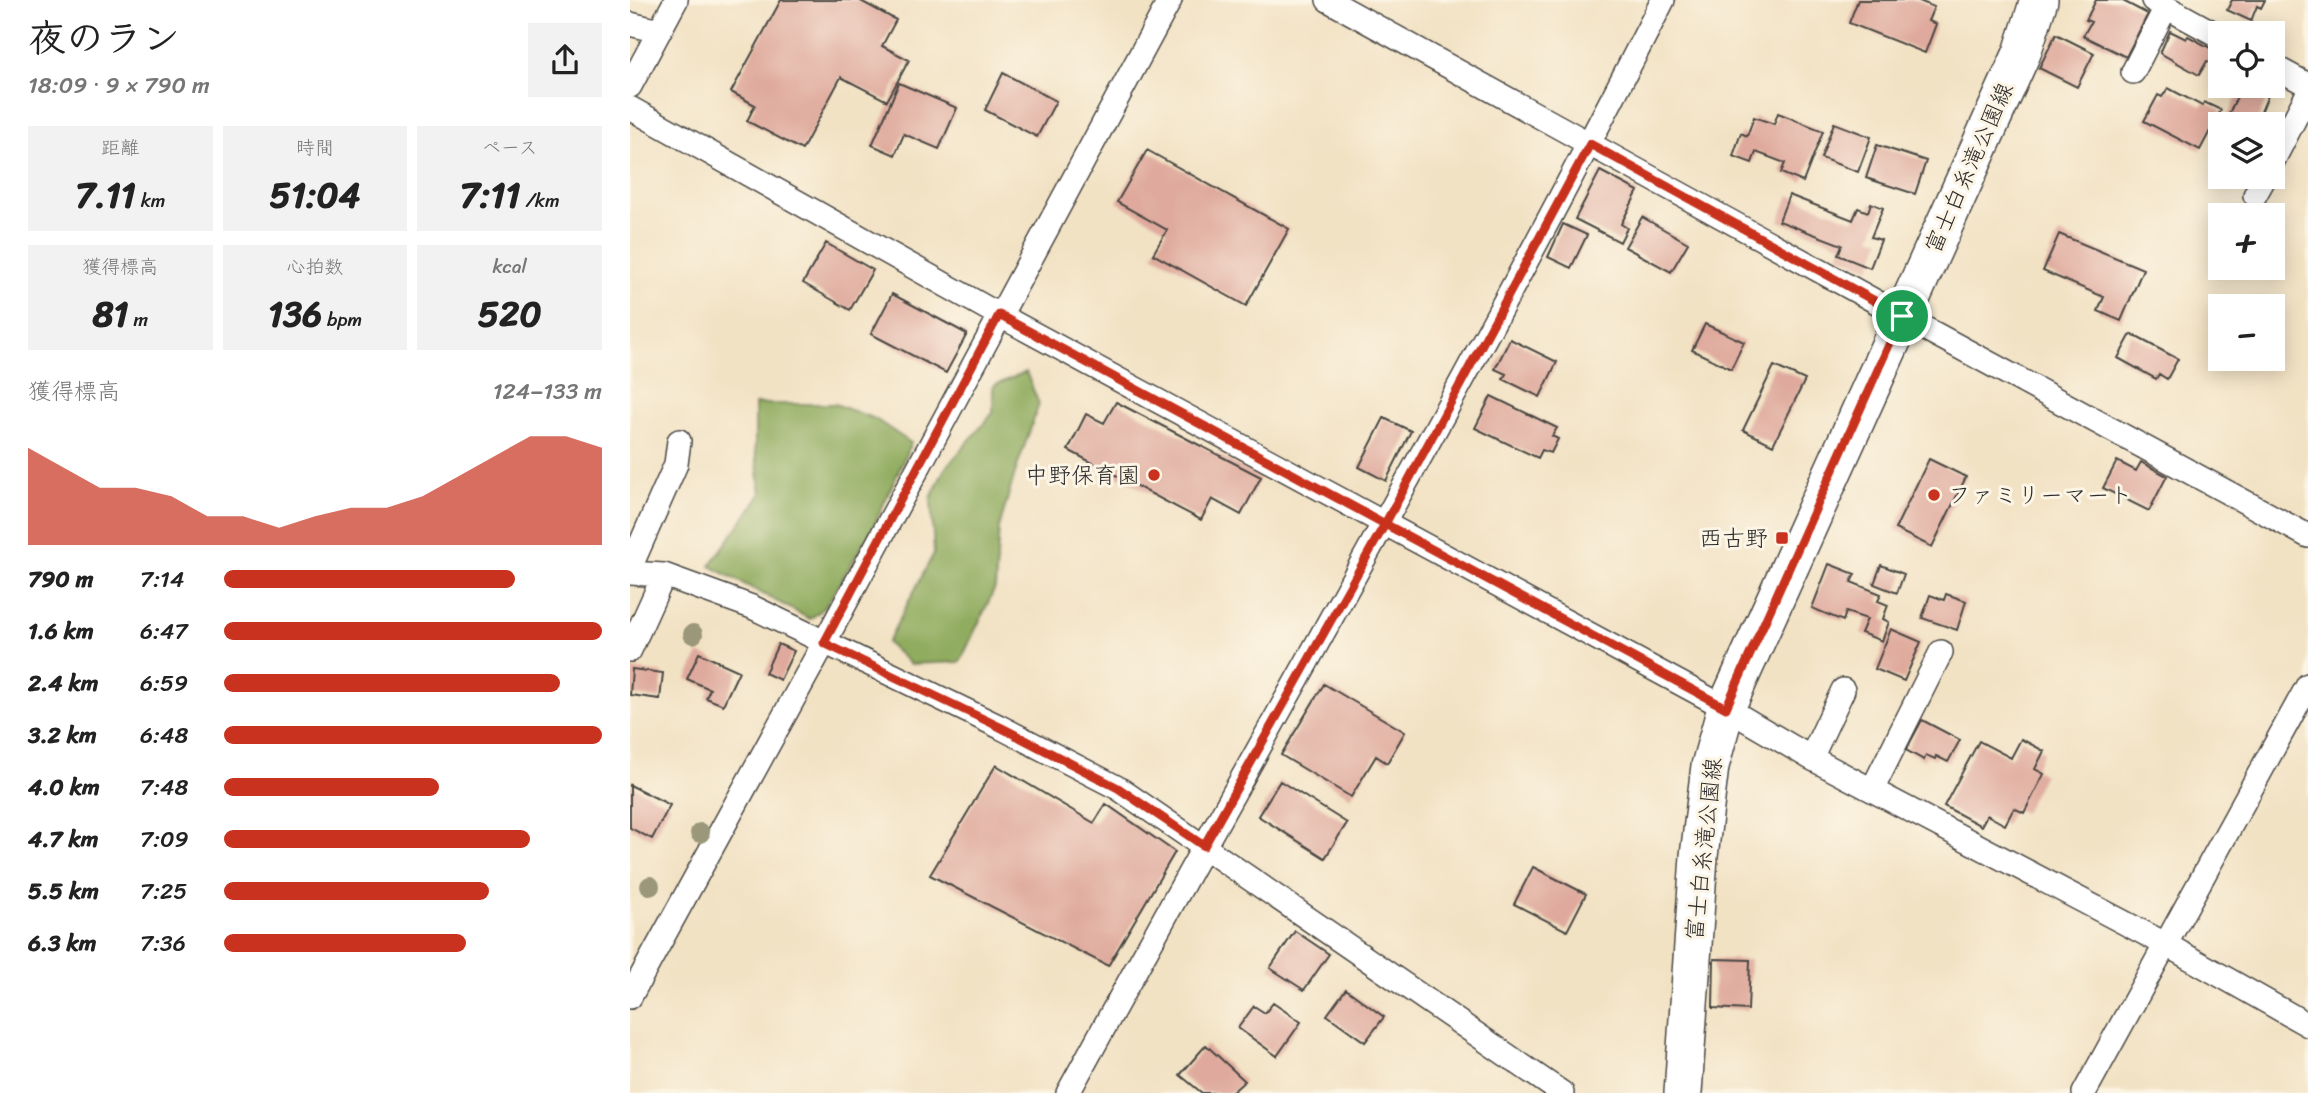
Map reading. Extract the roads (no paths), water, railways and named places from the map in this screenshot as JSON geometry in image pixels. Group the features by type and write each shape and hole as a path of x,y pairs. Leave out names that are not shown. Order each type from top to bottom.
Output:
{"main road":[{"name":"富士白糸滝公園線","path":"1683,1093 1701,843 1710,766 1726,708 2022,53 2039,0"}],"street":[{"path":"630,86 676,0"},
{"path":"630,997 1170,0"},
{"path":"1328,0 2308,536"},
{"path":"1068,1093 1385,524 1590,144 1663,0"},
{"path":"2133,72 2160,3 2208,30"},
{"path":"630,24 659,31"},
{"path":"2285,73 2308,85"},
{"path":"2285,138 2308,93"},
{"path":"630,108 999,315 1726,708 1811,758 2165,944 2308,1025"},
{"path":"630,568 676,464 679,441"},
{"path":"630,573 664,575 752,607 1000,727 1118,788 1562,1093"},
{"path":"630,650 664,575"},
{"path":"1872,790 1941,652"},
{"path":"2084,1093 2308,685"},
{"path":"1811,758 1843,690"}],"place":[{"name":"中野保育園","path":"1154,475"},
{"name":"ファミリーマート","path":"1934,495"},
{"name":"西古野","path":"1782,538"}]}
